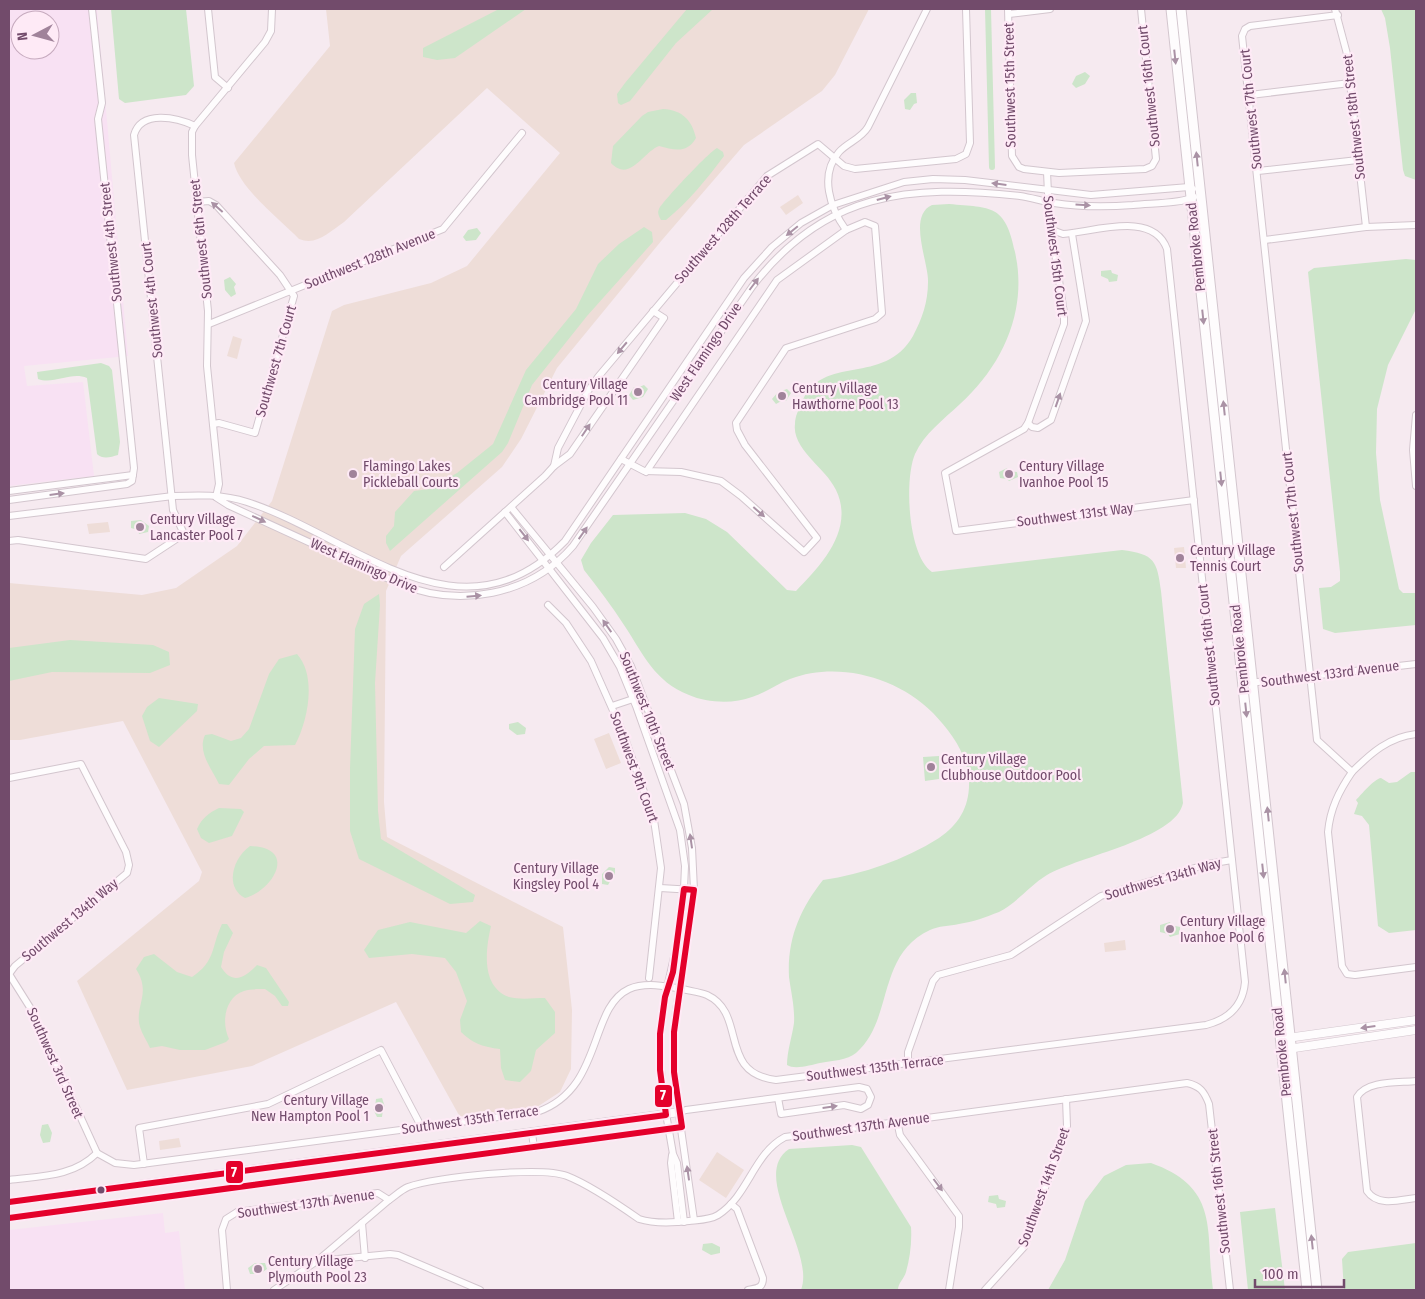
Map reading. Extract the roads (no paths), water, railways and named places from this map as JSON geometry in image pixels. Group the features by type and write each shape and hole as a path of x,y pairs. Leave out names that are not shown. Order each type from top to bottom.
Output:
{"main road":[{"name":"Pembroke Road","path":"1171,9 1307,1290"},
{"name":"Pembroke Road","path":"1181,9 1254,682 1317,1290"}],"street":[{"name":"Southwest 4th Street","path":"92,9 102,103 98,119 134,468 133,475"},
{"path":"208,9 215,77 228,88"},
{"path":"195,126 228,88 271,31 272,9"},
{"path":"846,230 833,205 828,180 835,159 840,151 862,136 868,127 927,9"},
{"name":"Southwest 128th Terrace","path":"554,466 558,448 588,391 767,176 818,144 846,168 855,169 956,159 966,154 970,143 966,9"},
{"path":"1009,12 1050,9"},
{"name":"Southwest 16th Court","path":"1047,172 1145,169 1154,163 1156,148 1141,9"},
{"name":"Southwest 15th Street","path":"1009,12 1011,150 1014,161 1024,169 1047,172"},
{"name":"Southwest 17th Court","path":"1337,12 1250,26 1245,29 1242,36 1258,171 1317,740 1352,772"},
{"name":"Southwest 18th Street","path":"1337,12 1352,69 1350,83 1366,227"},
{"path":"1250,96 1350,83"},
{"name":"Southwest 4th Court","path":"9,541 18,540 146,558 184,534 174,516 134,135 137,126 145,120 170,117 183,120 195,126"},
{"name":"Southwest 6th Street","path":"195,126 191,143 209,324 207,366 219,484 216,497"},
{"name":"Southwest 128th Avenue","path":"209,324 443,229 522,133"},
{"path":"1258,171 1358,160"},
{"name":"Southwest 15th Court","path":"1047,172 1048,201 1065,320 1028,423 1032,427 1038,428 1051,420 1086,321 1072,234"},
{"name":"West Flamingo Drive","path":"9,516 172,496 200,495 232,498 264,508 332,542 426,582 452,586 474,586 498,581 522,572 550,555 565,541 744,278 772,247 801,223 833,205 904,182 933,179 965,180 1112,196 1189,187"},
{"path":"1189,187 1200,193"},
{"name":"West Flamingo Drive","path":"216,497 228,505 400,584 426,593 469,596 497,592 524,583 549,568 573,546 759,277 804,234 837,212 884,197 920,191 975,192 1048,201 1113,206 1190,199 1200,193"},
{"name":"West Flamingo Drive","path":"1091,195 1117,192 1137,193"},
{"path":"1137,193 1138,204"},
{"path":"1112,196 1108,201 1113,206"},
{"name":"Southwest 7th Court","path":"197,202 212,202 277,271 292,290 294,296 255,433 219,423 213,424"},
{"path":"621,458 646,472 680,472 721,481 804,552 817,538 745,445 736,430 736,424 786,348 875,319 882,313 875,226 865,222 846,230 777,280 646,472"},
{"path":"1265,240 1366,227 1416,225"},
{"name":"Southwest 16th Court","path":"1072,234 1130,226 1144,226 1160,236 1167,249 1245,982 1244,994 1236,1008"},
{"path":"1052,230 1062,234 1072,234"},
{"name":"Southwest 128th Terrace","path":"444,567 512,507 554,466 570,454 664,318 653,311"},
{"path":"1416,414 1413,450 1416,486"},
{"name":"Southwest 131st Way","path":"1028,423 1024,429 945,473 956,531 1194,500"},
{"path":"9,491 133,475 132,481 127,484 9,500"},
{"name":"Southwest 10th Street","path":"512,507 616,639 631,666 684,804 692,848 694,890 673,1050 694,1220"},
{"name":"Southwest 10th Street","path":"505,512 603,638 620,666 677,817 683,849 684,889 676,953 668,988 659,1048 666,1115 673,1154 671,1163 681,1222"},
{"path":"426,582 426,593"},
{"name":"Southwest 9th Court","path":"548,605 566,623 584,648 612,706 654,820 662,868 649,978"},
{"name":"Southwest 133rd Avenue","path":"1243,684 1416,664"},
{"path":"612,706 642,695"},
{"path":"1416,734 1392,740 1372,752 1352,772 1339,791 1329,817 1328,832 1342,966 1346,974 1355,975 1416,967"},
{"name":"Southwest 134th Way","path":"9,778 81,764 126,852 129,865 127,873 15,966 9,974"},
{"name":"Southwest 134th Way","path":"908,1064 908,1052 933,981 938,976 1011,955 1101,896 1208,864 1232,860"},
{"path":"660,888 694,890"},
{"name":"Southwest 3rd Street","path":"9,974 31,1009 98,1153"},
{"name":"Southwest 135th Terrace","path":"98,1153 121,1164 144,1164 538,1112 553,1105 567,1095 578,1081 609,1011 620,995 630,988 640,986 680,989 707,995 720,1006 731,1025 739,1058 746,1068 761,1077 779,1080 1206,1025 1226,1018 1236,1008"},
{"path":"1280,1038 1416,1020"},
{"path":"1282,1050 1416,1030"},
{"path":"144,1164 139,1128 268,1104 381,1050 422,1128"},
{"path":"1416,1081 1368,1086 1361,1090 1358,1097 1367,1191 1372,1199 1380,1202 1416,1198"},
{"name":"Southwest 137th Avenue","path":"228,1290 222,1230 226,1219 237,1212 378,1193 389,1200 404,1189 431,1182 496,1174 552,1173 567,1176 578,1181 639,1219 649,1222 681,1222 717,1216 731,1204 758,1162 775,1142 785,1137 1186,1083 1196,1086 1204,1092"},
{"path":"9,1202 666,1115 738,1103 859,1087 867,1090 871,1097 868,1105 861,1109 844,1106 781,1114 778,1098"},
{"name":"Southwest 16th Street","path":"1204,1092 1212,1119 1230,1290"},
{"name":"Southwest 14th Street","path":"985,1290 1024,1247 1067,1126 1066,1099"},
{"path":"897,1121 898,1132 959,1216 949,1290"},
{"path":"9,1218 682,1127"},
{"path":"532,1133 534,1148"},
{"path":"9,1180 68,1172 86,1164 98,1153"},
{"path":"274,1290 317,1261 389,1200"},
{"path":"731,1204 740,1217 763,1278 763,1284 760,1288 748,1290"},
{"path":"362,1223 365,1258"},
{"path":"317,1261 398,1255 480,1290"}],"waterway":[{"path":"988,9 992,167"}],"place":[{"name":"Century Village Cambridge Pool 11","path":"638,392"},
{"name":"Century Village Hawthorne Pool 13","path":"782,396"},
{"name":"Flamingo Lakes Pickleball Courts","path":"353,474"},
{"name":"Century Village Ivanhoe Pool 15","path":"1009,474"},
{"name":"Century Village Lancaster Pool 7","path":"140,527"},
{"name":"Century Village Tennis Court","path":"1180,558"},
{"name":"Century Village Clubhouse Outdoor Pool","path":"931,767"},
{"name":"Century Village Kingsley Pool 4","path":"609,876"},
{"name":"Century Village Ivanhoe Pool 6","path":"1170,929"},
{"name":"Century Village New Hampton Pool 1","path":"379,1108"},
{"name":"Century Village Plymouth Pool 23","path":"258,1269"}]}
